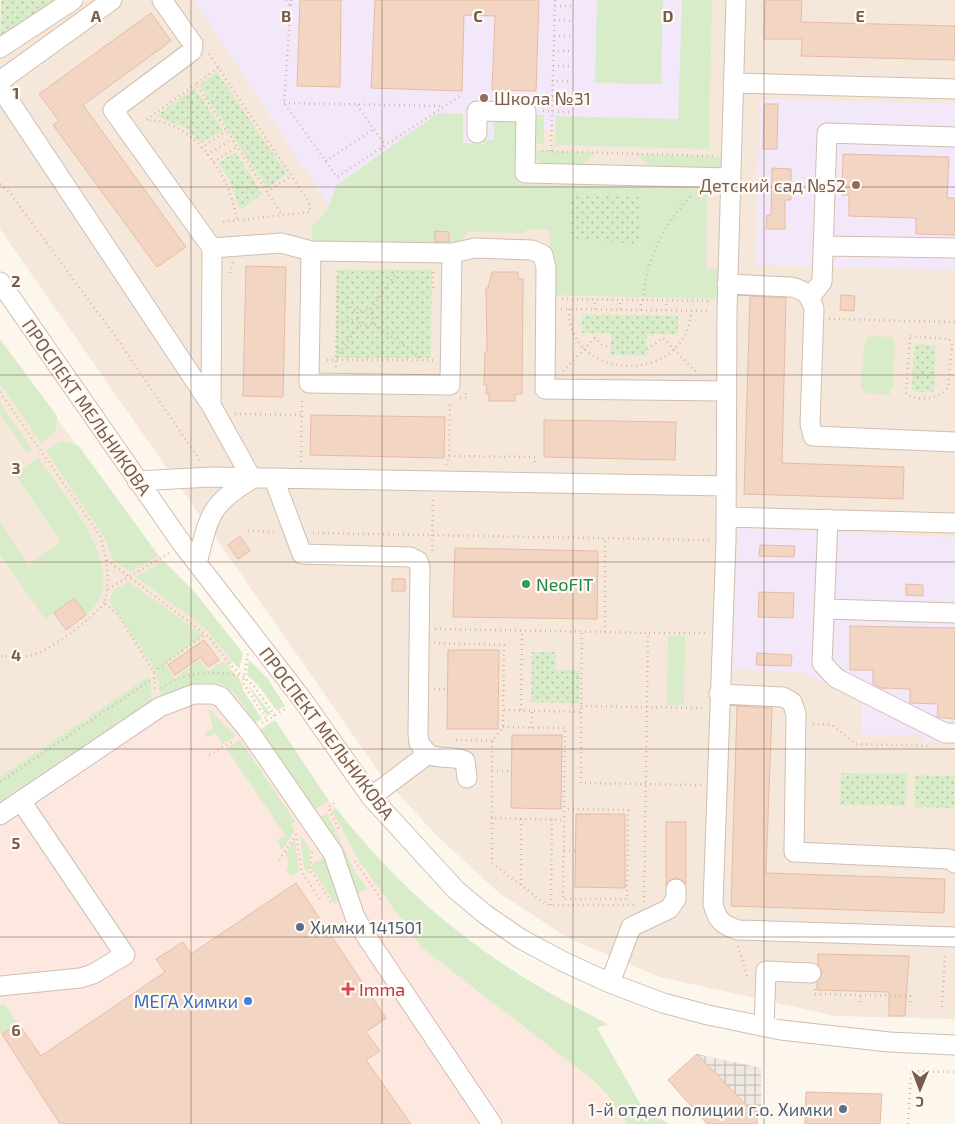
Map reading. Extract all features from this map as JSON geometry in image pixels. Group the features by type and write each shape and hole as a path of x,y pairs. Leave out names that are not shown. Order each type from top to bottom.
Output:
{"street":[{"path":"0,48 73,0"},
{"path":"0,81 112,0"},
{"path":"162,0 193,44 192,51 113,110 212,248 211,405"},
{"path":"736,0 727,299 719,391 726,486 726,540 713,904 717,918 725,926 733,929 950,937"},
{"path":"733,83 955,89"},
{"path":"0,86 211,405 252,478"},
{"path":"477,133 477,111 526,112 524,173 730,178"},
{"path":"810,296 822,282 827,133 955,137"},
{"path":"212,248 280,243 311,251 452,253 475,248 538,252 545,261 545,389 719,391"},
{"path":"824,246 955,248"},
{"path":"311,251 309,383 450,385 452,253"},
{"name":"ПРОСПЕКТ МЕЛЬНИКОВА","path":"0,282 183,545 253,636 371,797 456,890 486,915 530,943 610,983 699,1013 764,1027 889,1042 955,1045"},
{"path":"727,299 791,287 801,289 810,296 814,318 810,424 813,436 955,442"},
{"path":"137,481 211,476 274,479 726,486"},
{"path":"197,563 209,515 224,498 252,478"},
{"path":"274,479 302,554 410,557 418,560 420,567 419,743 428,754 435,757 458,758 465,761 467,778"},
{"path":"726,517 955,522"},
{"path":"828,519 826,609 822,663 836,678 944,733 955,733"},
{"path":"826,609 955,613"},
{"path":"0,815 160,707 204,692 221,697 249,731 333,853 355,916 364,933 496,1124"},
{"path":"719,701 783,697 792,702 796,723 794,852 949,859 955,863"},
{"path":"371,797 428,754"},
{"path":"0,986 80,978 93,974 124,955 21,801"},
{"path":"610,983 631,927 674,905 676,889"},
{"path":"764,1027 766,971 813,980"}],"path":[{"path":"286,0 290,6"},
{"path":"291,0 284,103 336,178 460,96"},
{"path":"550,151 555,0"},
{"path":"555,6 572,6"},
{"path":"554,20 572,21"},
{"path":"554,36 571,36"},
{"path":"553,51 570,51"},
{"path":"208,53 309,202 310,212 221,222"},
{"path":"553,66 570,66"},
{"path":"218,68 146,120 173,126 183,132 208,155 231,193 237,220"},
{"path":"552,81 569,81"},
{"path":"196,84 282,215"},
{"path":"552,97 569,97"},
{"path":"284,103 444,106"},
{"path":"357,104 385,145"},
{"path":"542,111 569,112"},
{"path":"325,160 374,129"},
{"path":"201,148 226,131"},
{"path":"208,155 232,139"},
{"path":"213,162 237,147"},
{"path":"525,150 730,157"},
{"path":"267,192 291,176"},
{"path":"640,310 648,272 663,230 674,213 709,177"},
{"path":"0,184 10,192 109,328 211,476"},
{"path":"336,383 338,251"},
{"path":"357,312 371,309 398,270"},
{"path":"336,359 359,326 357,312 337,297"},
{"path":"546,304 595,300 666,301 727,299"},
{"path":"546,304 569,309 691,311 727,299"},
{"path":"594,309 595,300"},
{"path":"620,300 620,310"},
{"path":"666,301 666,310"},
{"path":"371,309 374,324 425,361"},
{"path":"569,309 572,329 586,348 606,363 628,367 657,361 674,349 688,327 691,311"},
{"path":"814,318 955,322"},
{"path":"337,323 358,319"},
{"path":"359,326 374,324"},
{"path":"910,336 949,339 952,344 953,356 948,388 942,395 933,398 912,397 906,394 910,336"},
{"path":"545,389 595,338 601,344 611,348"},
{"path":"647,350 663,338 719,391"},
{"path":"309,360 450,361"},
{"path":"466,388 466,398"},
{"path":"0,392 100,536 107,560 108,589 104,603 96,613 44,650 29,656 1,656"},
{"path":"301,468 302,396"},
{"path":"432,554 434,482 443,471 449,456 450,398"},
{"path":"235,414 302,416"},
{"path":"248,531 726,540"},
{"path":"604,632 605,538"},
{"path":"108,589 183,545"},
{"path":"107,560 131,576 206,634 230,665 254,686 275,716"},
{"path":"104,603 118,615 154,672 155,691"},
{"path":"431,628 722,634"},
{"path":"521,710 522,630"},
{"path":"582,632 581,783 716,786"},
{"path":"644,906 648,633"},
{"path":"154,672 206,634"},
{"path":"253,636 243,676 245,688 266,720"},
{"path":"431,636 430,643 504,645 504,727 492,741 492,863 547,905 635,906"},
{"path":"0,782 154,677"},
{"path":"430,689 447,689"},
{"path":"582,706 648,707 719,701"},
{"path":"257,726 286,708"},
{"path":"504,710 581,712"},
{"path":"531,728 532,711"},
{"path":"796,723 832,726 856,744 935,746"},
{"path":"504,727 565,728 564,809 564,850 563,899 627,899 628,810 564,809"},
{"path":"209,755 240,736"},
{"path":"447,739 492,741"},
{"path":"492,771 511,771"},
{"path":"492,818 564,820"},
{"path":"521,819 522,885"},
{"path":"551,905 552,819"},
{"path":"279,860 301,827"},
{"path":"296,834 302,873 322,902"},
{"path":"313,845 310,869 334,907"},
{"path":"564,850 575,851"},
{"path":"355,862 381,899"},
{"path":"733,929 750,985"},
{"path":"942,1007 950,937"},
{"path":"813,980 815,995 861,993 910,996 910,1005"},
{"path":"860,1002 861,993"},
{"path":"908,1124 911,1070 955,1072"}],"shaded area":[{"path":"87,0 955,0 955,1019 835,1016 660,977 568,938 499,893 436,835 381,775 0,229 0,59"},
{"name":"Школа №31","path":"194,0 712,0 709,133 508,130 508,139 348,235"},
{"name":"Детский сад №52","path":"760,99 955,104 955,270 756,265"},
{"path":"0,339 130,520 159,556 197,595 240,649 220,684 0,804"},
{"path":"738,528 955,537 955,743 926,742 921,735 862,735 862,700 801,672 732,669"},
{"path":"206,683 220,684 233,692 314,810 329,801 336,808 332,811 357,858 421,947 594,1081 606,1093 627,1124 0,1124 0,804 152,702 174,690"},
{"path":"697,1054 761,1068 761,1115 752,1111"}],"green space":[{"path":"1,0 57,0 0,39"},
{"path":"597,0 663,0 661,84 595,83"},
{"path":"682,0 712,0 709,149 555,145 556,116 678,119"},
{"path":"217,72 287,174 267,188 199,85"},
{"path":"195,88 223,130 201,143 186,128 156,116"},
{"path":"438,113 463,114 463,143 484,144 484,140 494,140 494,117 515,121 520,130 519,184 707,189 706,269 718,269 718,299 551,295 550,230 528,229 524,233 468,232 459,245 316,242 312,238 312,227 327,210 337,185"},
{"path":"534,115 544,115 544,144 534,144"},
{"path":"533,151 597,152 581,165 541,164 534,157"},
{"path":"236,152 262,194 240,210 229,178 218,163"},
{"path":"636,154 725,157 723,164 718,169 654,169"},
{"path":"571,193 639,197 639,244 571,240"},
{"path":"337,270 432,270 431,358 336,358"},
{"path":"582,314 678,316 678,334 647,334 647,356 611,355 611,333 582,333"},
{"path":"868,336 891,337 895,342 893,385 889,395 866,393 861,388 864,345"},
{"path":"0,339 57,416 56,431 41,443 0,384"},
{"path":"916,344 936,345 934,392 915,392 912,390 914,346"},
{"path":"0,403 32,449 27,453 0,414"},
{"path":"61,441 78,445 159,556 130,572 113,560 105,538 46,451"},
{"path":"38,458 78,513 100,558 103,579 99,598 86,615 74,599 45,619 0,554 0,521 28,565 61,542 15,474"},
{"path":"164,561 197,595 243,654 239,669 204,627 136,577"},
{"path":"129,582 203,635 165,664 175,678 200,660 208,671 223,662 240,679 243,690 262,719 255,723 234,694 217,684 208,683 188,686 161,697 156,671 109,601 114,590"},
{"path":"668,636 685,636 684,705 667,705"},
{"path":"532,652 556,652 556,670 580,670 579,703 531,702"},
{"path":"249,660 268,679 285,706 277,711 258,685 247,675"},
{"path":"148,677 150,680 152,702 0,804 0,777"},
{"path":"246,682 271,714 267,716"},
{"path":"208,708 236,736 223,744 216,733 207,737 205,732 213,728"},
{"path":"275,720 329,801 314,810 260,730"},
{"path":"240,740 295,821 291,824 295,830 282,850 277,841 285,835 226,748"},
{"path":"841,773 907,774 906,806 840,805"},
{"path":"915,775 955,776 955,808 914,807"},
{"path":"336,808 396,876 459,932 529,981 608,1024 597,1028 643,1109 669,1124 627,1124 606,1093 594,1081 421,947 357,858 332,811"},
{"path":"327,813 356,874 367,888 356,895 319,818"},
{"path":"300,834 310,849 309,874 304,868"},
{"path":"295,839 299,871 292,876 286,871 289,862 285,854"},
{"path":"326,856 340,901 335,904 312,868 312,864"},
{"path":"5,1004 18,1023 0,1034 0,1005"}],"building":[{"path":"300,0 341,0 340,87 297,86"},
{"path":"375,0 539,0 536,91 492,90 495,16 464,15 462,91 371,88"},
{"path":"765,0 802,0 801,22 955,26 955,60 801,56 802,39 764,39"},
{"path":"151,13 171,41 83,105 186,247 157,267 53,125 59,121 39,94"},
{"path":"764,104 778,104 777,149 763,149"},
{"path":"843,154 949,157 947,198 955,198 955,235 916,234 916,218 849,216 849,195 842,195"},
{"path":"772,168 791,169 791,200 785,200 785,229 766,229 767,215 771,215"},
{"path":"435,231 449,232 449,242 435,242"},
{"path":"246,266 286,267 283,397 243,396"},
{"path":"492,272 518,272 518,279 523,279 522,394 515,394 515,401 489,401 489,394 486,394 487,385 484,385 485,352 487,352 486,288 488,288"},
{"path":"841,295 855,296 854,311 840,310"},
{"path":"750,296 786,298 782,463 904,467 903,499 744,494"},
{"path":"311,415 445,417 444,458 310,455"},
{"path":"544,420 676,422 675,460 544,457"},
{"path":"240,536 250,551 238,559 228,545"},
{"path":"760,545 795,546 794,557 759,556"},
{"name":"NeoFIT","path":"455,548 598,551 597,619 453,617"},
{"path":"392,579 405,579 405,591 392,591"},
{"path":"906,584 923,585 923,596 906,595"},
{"path":"759,592 794,593 793,618 758,617"},
{"path":"74,598 86,615 66,630 54,613"},
{"path":"850,626 955,628 955,719 937,717 938,704 910,703 910,689 881,688 873,684 873,670 850,670"},
{"path":"204,640 219,660 208,667 201,657 175,675 168,665"},
{"path":"448,650 499,650 498,729 447,729"},
{"path":"757,653 792,655 791,666 756,665"},
{"path":"737,706 772,708 766,873 945,879 944,913 731,906"},
{"path":"512,735 562,735 561,809 511,808"},
{"path":"576,814 625,814 625,888 575,887"},
{"path":"666,822 686,822 686,884 676,878 670,880 666,886"},
{"name":"МЕГА Химки","path":"296,883 386,1018 366,1032 380,1051 366,1060 411,1124 60,1124 2,1034 18,1023 41,1056 165,972 156,959 183,942 191,954"},
{"path":"818,954 909,956 905,1016 889,1016 889,992 817,990 817,982 822,973 818,964"},
{"path":"697,1054 752,1111 757,1111 757,1124 707,1124 668,1080"},
{"name":"1-й отдел полиции г.о. Химки","path":"806,1092 882,1094 880,1124 805,1124"}],"place":[{"name":"Школа №31","path":"484,98"},
{"name":"Детский сад №52","path":"856,185"},
{"name":"NeoFIT","path":"526,584"},
{"name":"Химки 141501","path":"300,927"},
{"name":"Imma","path":"348,989"},
{"name":"МЕГА Химки","path":"248,1001"},
{"name":"1-й отдел полиции г.о. Химки","path":"843,1109"}]}
